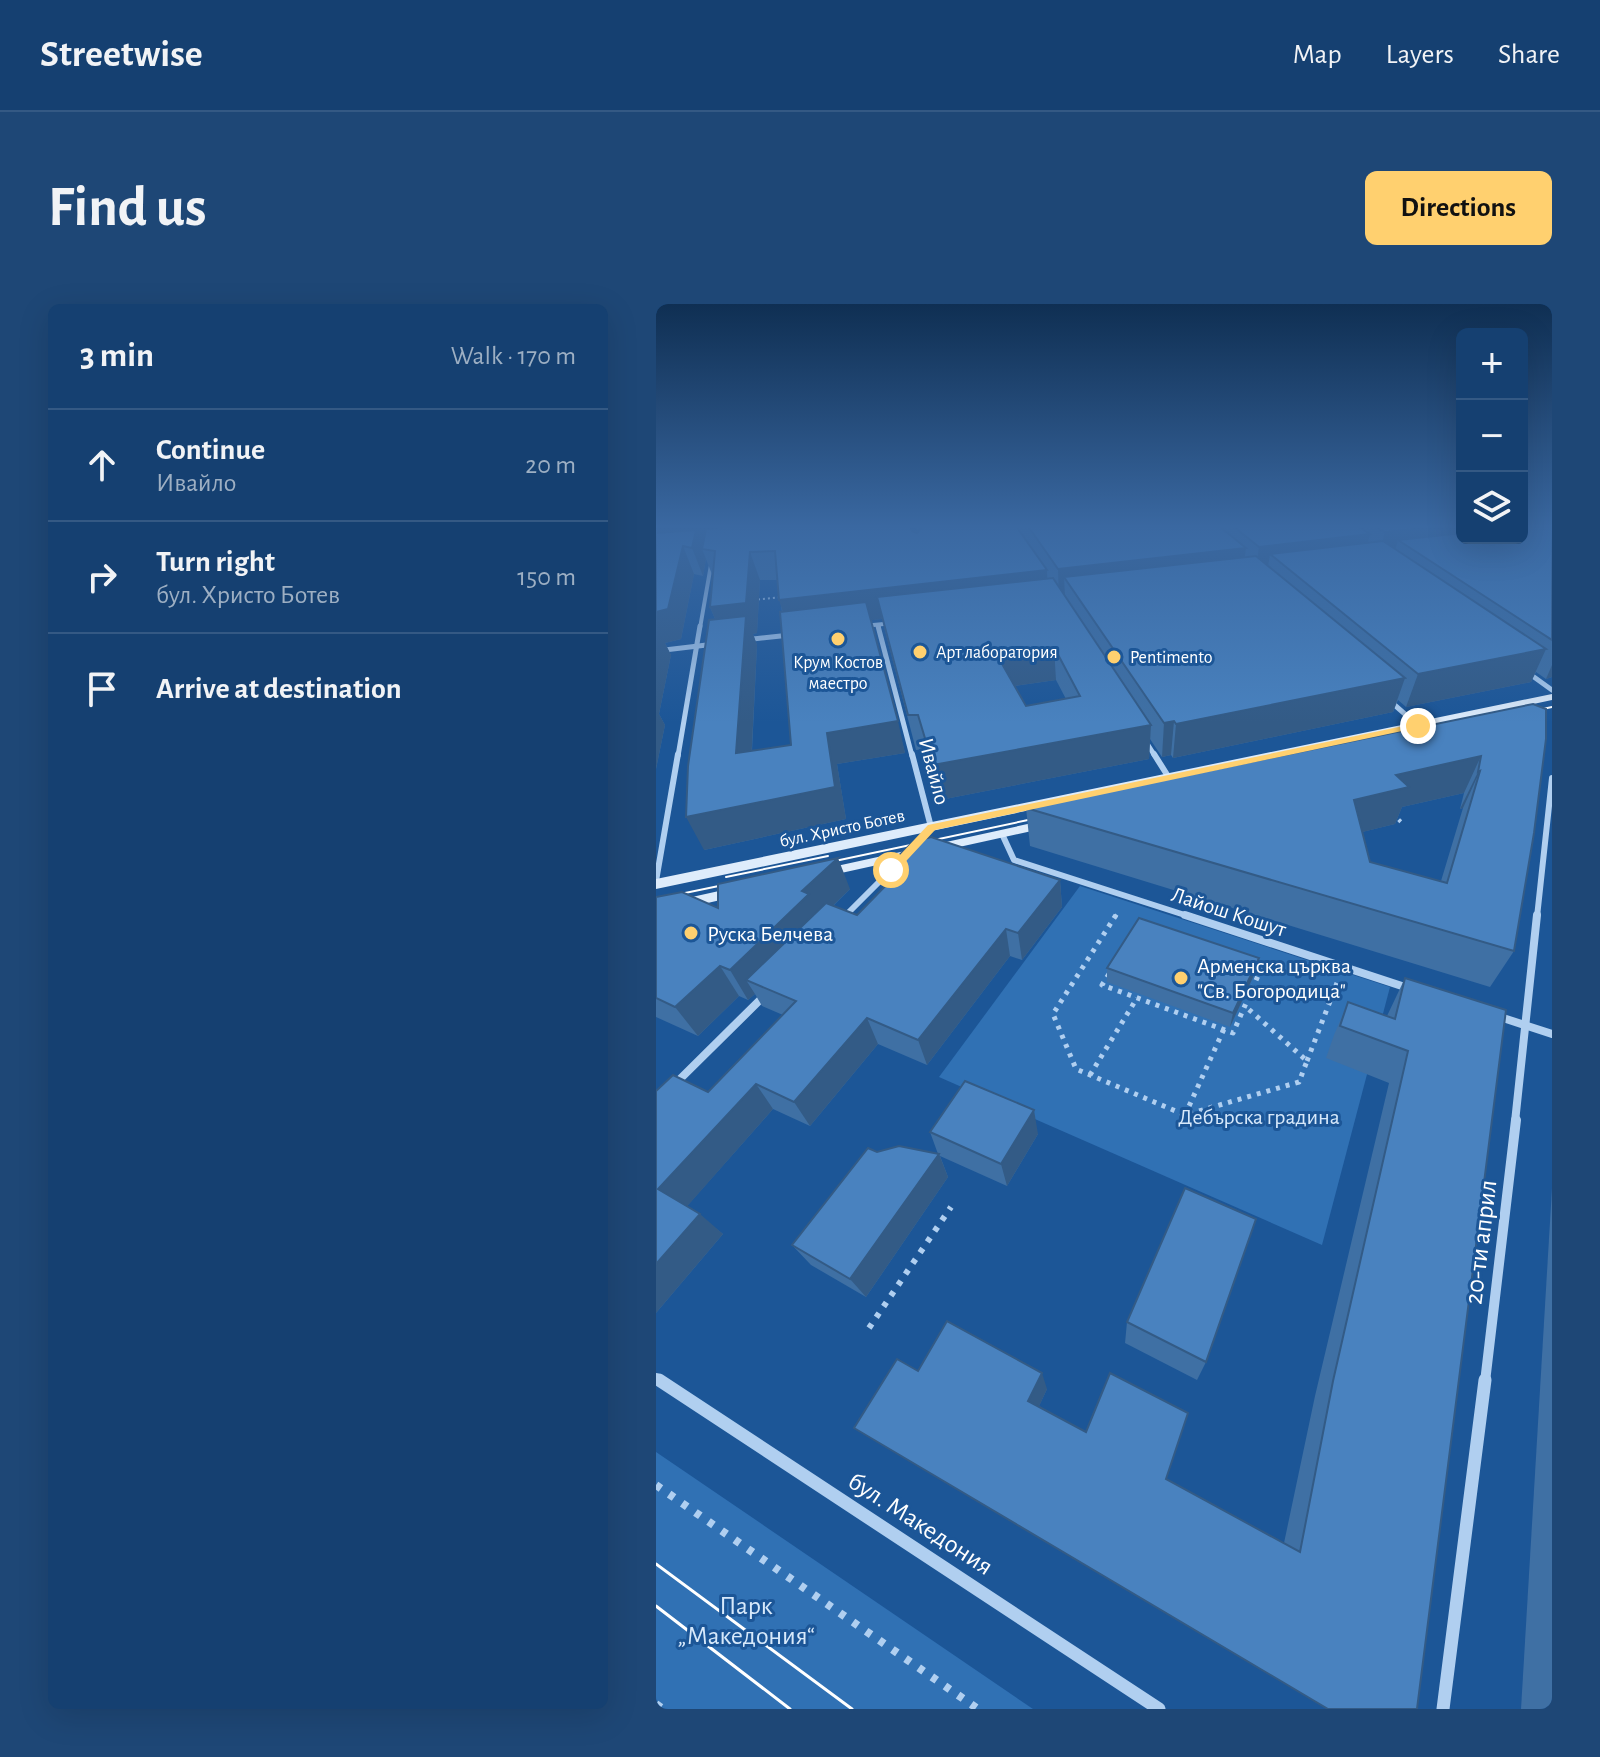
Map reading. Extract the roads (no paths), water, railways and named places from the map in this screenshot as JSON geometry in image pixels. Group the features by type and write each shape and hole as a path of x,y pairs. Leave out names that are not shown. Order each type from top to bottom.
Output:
{"main road":[{"name":"бул. Христо Ботев","path":"656,883 931,827 1425,736 1552,697"},
{"name":"бул. Христо Ботев","path":"804,877 1065,820"},
{"path":"656,910 745,890"}],"street":[{"path":"656,883 706,592"},
{"path":"848,628 902,622"},
{"name":"Ивайло","path":"835,925 907,855 931,827 878,625"},
{"path":"733,642 805,633"},
{"path":"656,651 719,643"},
{"path":"1523,670 1552,690"},
{"path":"1385,696 1425,736"},
{"path":"1140,733 1172,783"},
{"name":"20-ти април","path":"1443,1709 1486,1388 1548,857 1552,778"},
{"name":"Лайош Кошут","path":"1002,834 1014,860 1417,991"},
{"path":"667,1092 768,992"},
{"path":"1486,1013 1552,1034"},
{"name":"бул. Македония","path":"656,1378 1159,1709"}],"tram line":[{"path":"1524,713 1552,707"},
{"path":"816,865 1047,816"},
{"path":"726,877 828,856"},
{"path":"656,899 738,882"},
{"path":"656,1564 852,1709"},
{"path":"656,1606 790,1709"}],"place":[{"name":"Крум Костов маестро","path":"838,639"},
{"name":"Арт лаборатория","path":"920,652"},
{"name":"Pentimento","path":"1114,657"},
{"name":"Руска Белчева","path":"691,933"},
{"name":"Арменска църква \"Св. Богородица\"","path":"1181,978"}],"park label":[{"name":"Дебърска градина","path":"1259,1116"},
{"name":"Парк „Македония“","path":"746,1620"}]}
